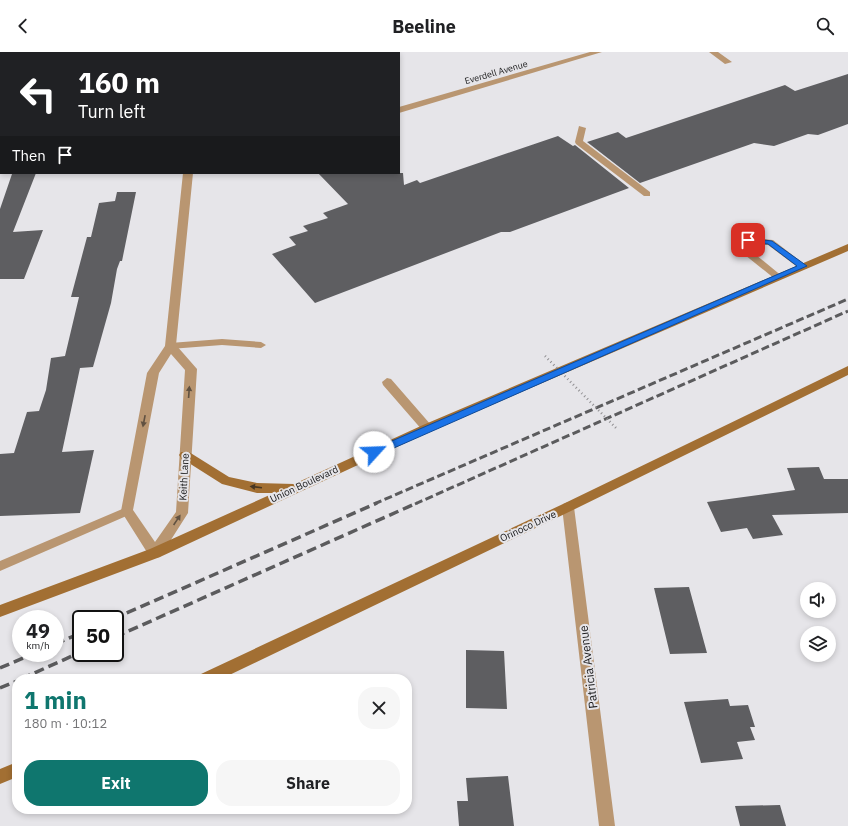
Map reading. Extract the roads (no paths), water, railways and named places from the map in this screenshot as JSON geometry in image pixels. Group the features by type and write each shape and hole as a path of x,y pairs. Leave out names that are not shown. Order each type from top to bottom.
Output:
{"main road":[{"name":"Union Boulevard","path":"0,611 155,552 427,428 848,247"},
{"name":"Orinoco Drive","path":"217,674 568,507 848,370"},
{"path":"185,454 226,481 257,488 295,488"},
{"path":"0,777 12,771"}],"street":[{"name":"Everdell Avenue","path":"400,110 598,52"},
{"path":"713,52 728,62"},
{"path":"155,552 126,511 153,374 170,346 188,174"},
{"name":"Keith Lane","path":"155,552 182,512 191,369 170,346"},
{"name":"Patricia Avenue","path":"568,507 607,826"}],"lane":[{"path":"582,128 579,142 647,194"},
{"path":"778,277 745,251 748,240 770,242 803,266"},
{"path":"170,346 222,342 261,344"},
{"path":"387,382 427,428"},
{"path":"0,566 126,511"}],"railway":[{"path":"374,504 848,299"},
{"path":"415,504 848,311"},
{"path":"124,614 377,503"},
{"path":"124,633 417,503"},
{"path":"64,640 72,637"},
{"path":"32,674 72,656"},
{"path":"0,668 14,662"},
{"path":"0,688 12,683"}]}
